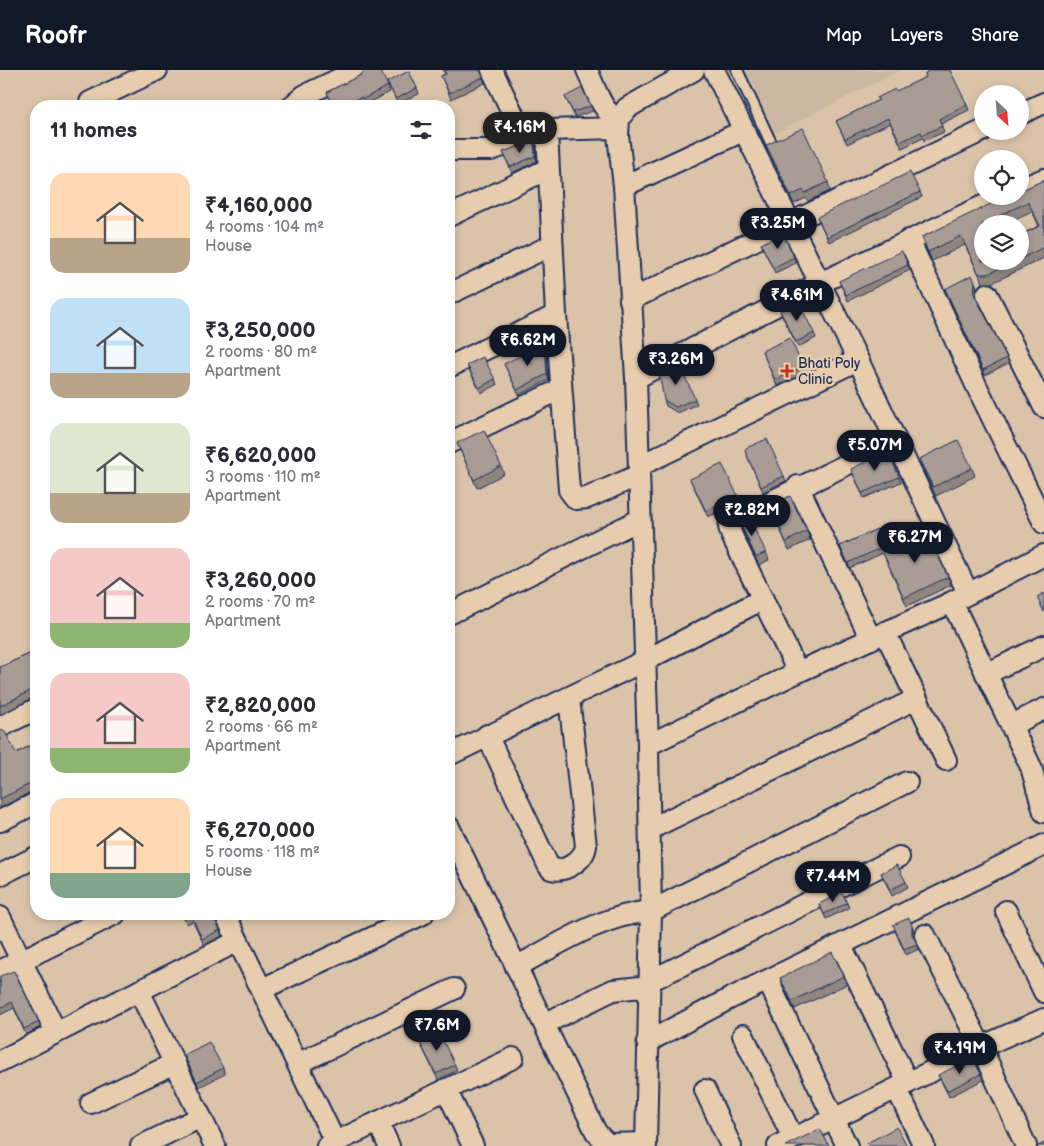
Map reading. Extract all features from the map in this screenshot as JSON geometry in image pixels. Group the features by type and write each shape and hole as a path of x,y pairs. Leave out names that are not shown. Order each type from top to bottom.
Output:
{"street":[{"path":"94,100 157,70"},
{"path":"300,100 310,92 358,70"},
{"path":"492,70 524,137"},
{"path":"588,70 608,111 619,123"},
{"path":"455,840 544,1024 598,1144 646,1145 651,911 648,745 636,378 619,123 632,104 672,75 694,70"},
{"path":"717,71 743,130 858,360 895,441 960,598 986,674 1040,783 1044,812"},
{"path":"1029,110 1044,103"},
{"path":"455,150 491,150 547,130 619,123"},
{"path":"547,130 556,315 568,485 576,499 587,498 858,360"},
{"path":"624,186 743,130"},
{"path":"630,300 974,135"},
{"path":"455,213 548,169"},
{"path":"1029,185 1044,179"},
{"path":"636,378 820,283 985,205"},
{"path":"909,240 977,387 1044,523"},
{"path":"455,291 552,245"},
{"path":"987,294 1044,407"},
{"path":"455,363 556,315"},
{"path":"455,440 561,389"},
{"path":"798,672 732,536 731,521 798,486 895,441"},
{"path":"798,486 878,636 916,699 946,760"},
{"path":"455,611 640,520"},
{"path":"648,745 798,672 960,598 1044,555"},
{"path":"455,752 644,661 763,599"},
{"path":"986,674 1044,646"},
{"path":"488,735 548,865 551,869 561,870 580,859 584,855 586,846 577,786 569,698"},
{"path":"650,829 916,699"},
{"path":"1012,725 1044,709"},
{"path":"0,727 30,712"},
{"path":"516,967 593,926 638,912 651,911 907,782"},
{"path":"0,821 30,806"},
{"path":"647,1042 1044,845"},
{"path":"544,1024 613,990 650,983 899,857"},
{"path":"0,875 30,859"},
{"path":"1006,911 1044,992"},
{"path":"0,917 56,1032"},
{"path":"0,970 102,920"},
{"path":"231,920 238,941 299,1063 331,1144 513,1058"},
{"path":"262,989 410,920"},
{"path":"925,936 981,1047 1026,1146"},
{"path":"0,1061 238,941"},
{"path":"841,945 902,1086 924,1146"},
{"path":"768,981 847,1146"},
{"path":"299,1063 454,989"},
{"path":"139,990 215,1146"},
{"path":"743,1035 786,1142 981,1047 1044,1019"},
{"path":"91,1103 174,1063"},
{"path":"446,1089 473,1146"},
{"path":"706,1090 731,1146"},
{"path":"141,1146 201,1117"},
{"path":"378,1122 389,1146"}],"lane":[{"path":"737,70 772,145"}],"shaded area":[{"path":"736,70 901,70 769,136"}],"building":[{"path":"365,70 380,70 388,86 363,99 362,97 355,100 330,100 327,92 361,75"},
{"path":"444,70 480,70 483,77 449,93 441,76 446,74"},
{"path":"931,70 950,70 967,105 939,119 942,126 922,135 921,132 900,142 888,118 845,139 836,121 879,100 877,98 895,89 896,91 926,77 925,73"},
{"path":"409,71 417,88 396,99 387,82"},
{"path":"582,88 591,106 573,112 565,97"},
{"path":"803,128 828,182 805,193 803,190 791,196 766,145"},
{"path":"534,141 535,156 510,167 503,152"},
{"path":"910,172 920,192 827,237 817,217"},
{"path":"1044,180 1044,247 1029,254 1029,231 1040,226 1029,204 1029,187"},
{"path":"988,205 1022,205 1000,215 974,215 974,263 961,236 928,252 922,237"},
{"path":"783,233 794,257 773,268 761,244"},
{"path":"902,251 908,265 846,295 839,281"},
{"path":"977,270 996,270 988,274 979,274"},
{"path":"972,275 975,282 974,294 1007,358 983,370 945,289"},
{"path":"798,301 814,333 796,342 780,311"},
{"path":"790,338 803,367 775,380 762,351"},
{"path":"545,343 547,374 517,390 504,364"},
{"path":"483,357 495,379 479,388 467,365"},
{"path":"679,363 695,399 676,407 664,400 659,373"},
{"path":"484,430 501,466 474,480 457,443"},
{"path":"767,439 784,476 761,487 745,451 746,448"},
{"path":"958,440 972,468 933,487 919,459"},
{"path":"888,451 899,477 862,493 851,469"},
{"path":"722,464 739,498 706,511 690,479"},
{"path":"790,496 807,531 786,542 770,506"},
{"path":"748,516 766,552 756,557 739,521"},
{"path":"877,529 885,546 848,563 840,546"},
{"path":"926,530 948,577 904,598 882,551"},
{"path":"1044,593 1044,612 1037,597"},
{"path":"30,654 30,691 0,706 0,667"},
{"path":"4,730 16,753 30,746 30,785 0,799 0,731"},
{"path":"897,865 906,882 890,890 881,873"},
{"path":"842,892 847,903 824,914 819,904"},
{"path":"909,918 912,925 912,934 917,944 904,949 893,925"},
{"path":"193,920 215,920 220,930 202,939"},
{"path":"832,952 844,976 792,1001 780,978"},
{"path":"14,971 39,1022 24,1029 12,1002 0,1008 0,976"},
{"path":"437,1029 455,1065 436,1074 418,1039"},
{"path":"209,1042 223,1068 197,1082 184,1055"},
{"path":"973,1058 981,1074 947,1091 938,1075"},
{"path":"897,1127 907,1146 869,1146 867,1143"},
{"path":"820,1129 829,1146 785,1146"}],"place":[{"name":"Bhati Poly Clinic","path":"787,371"}]}
